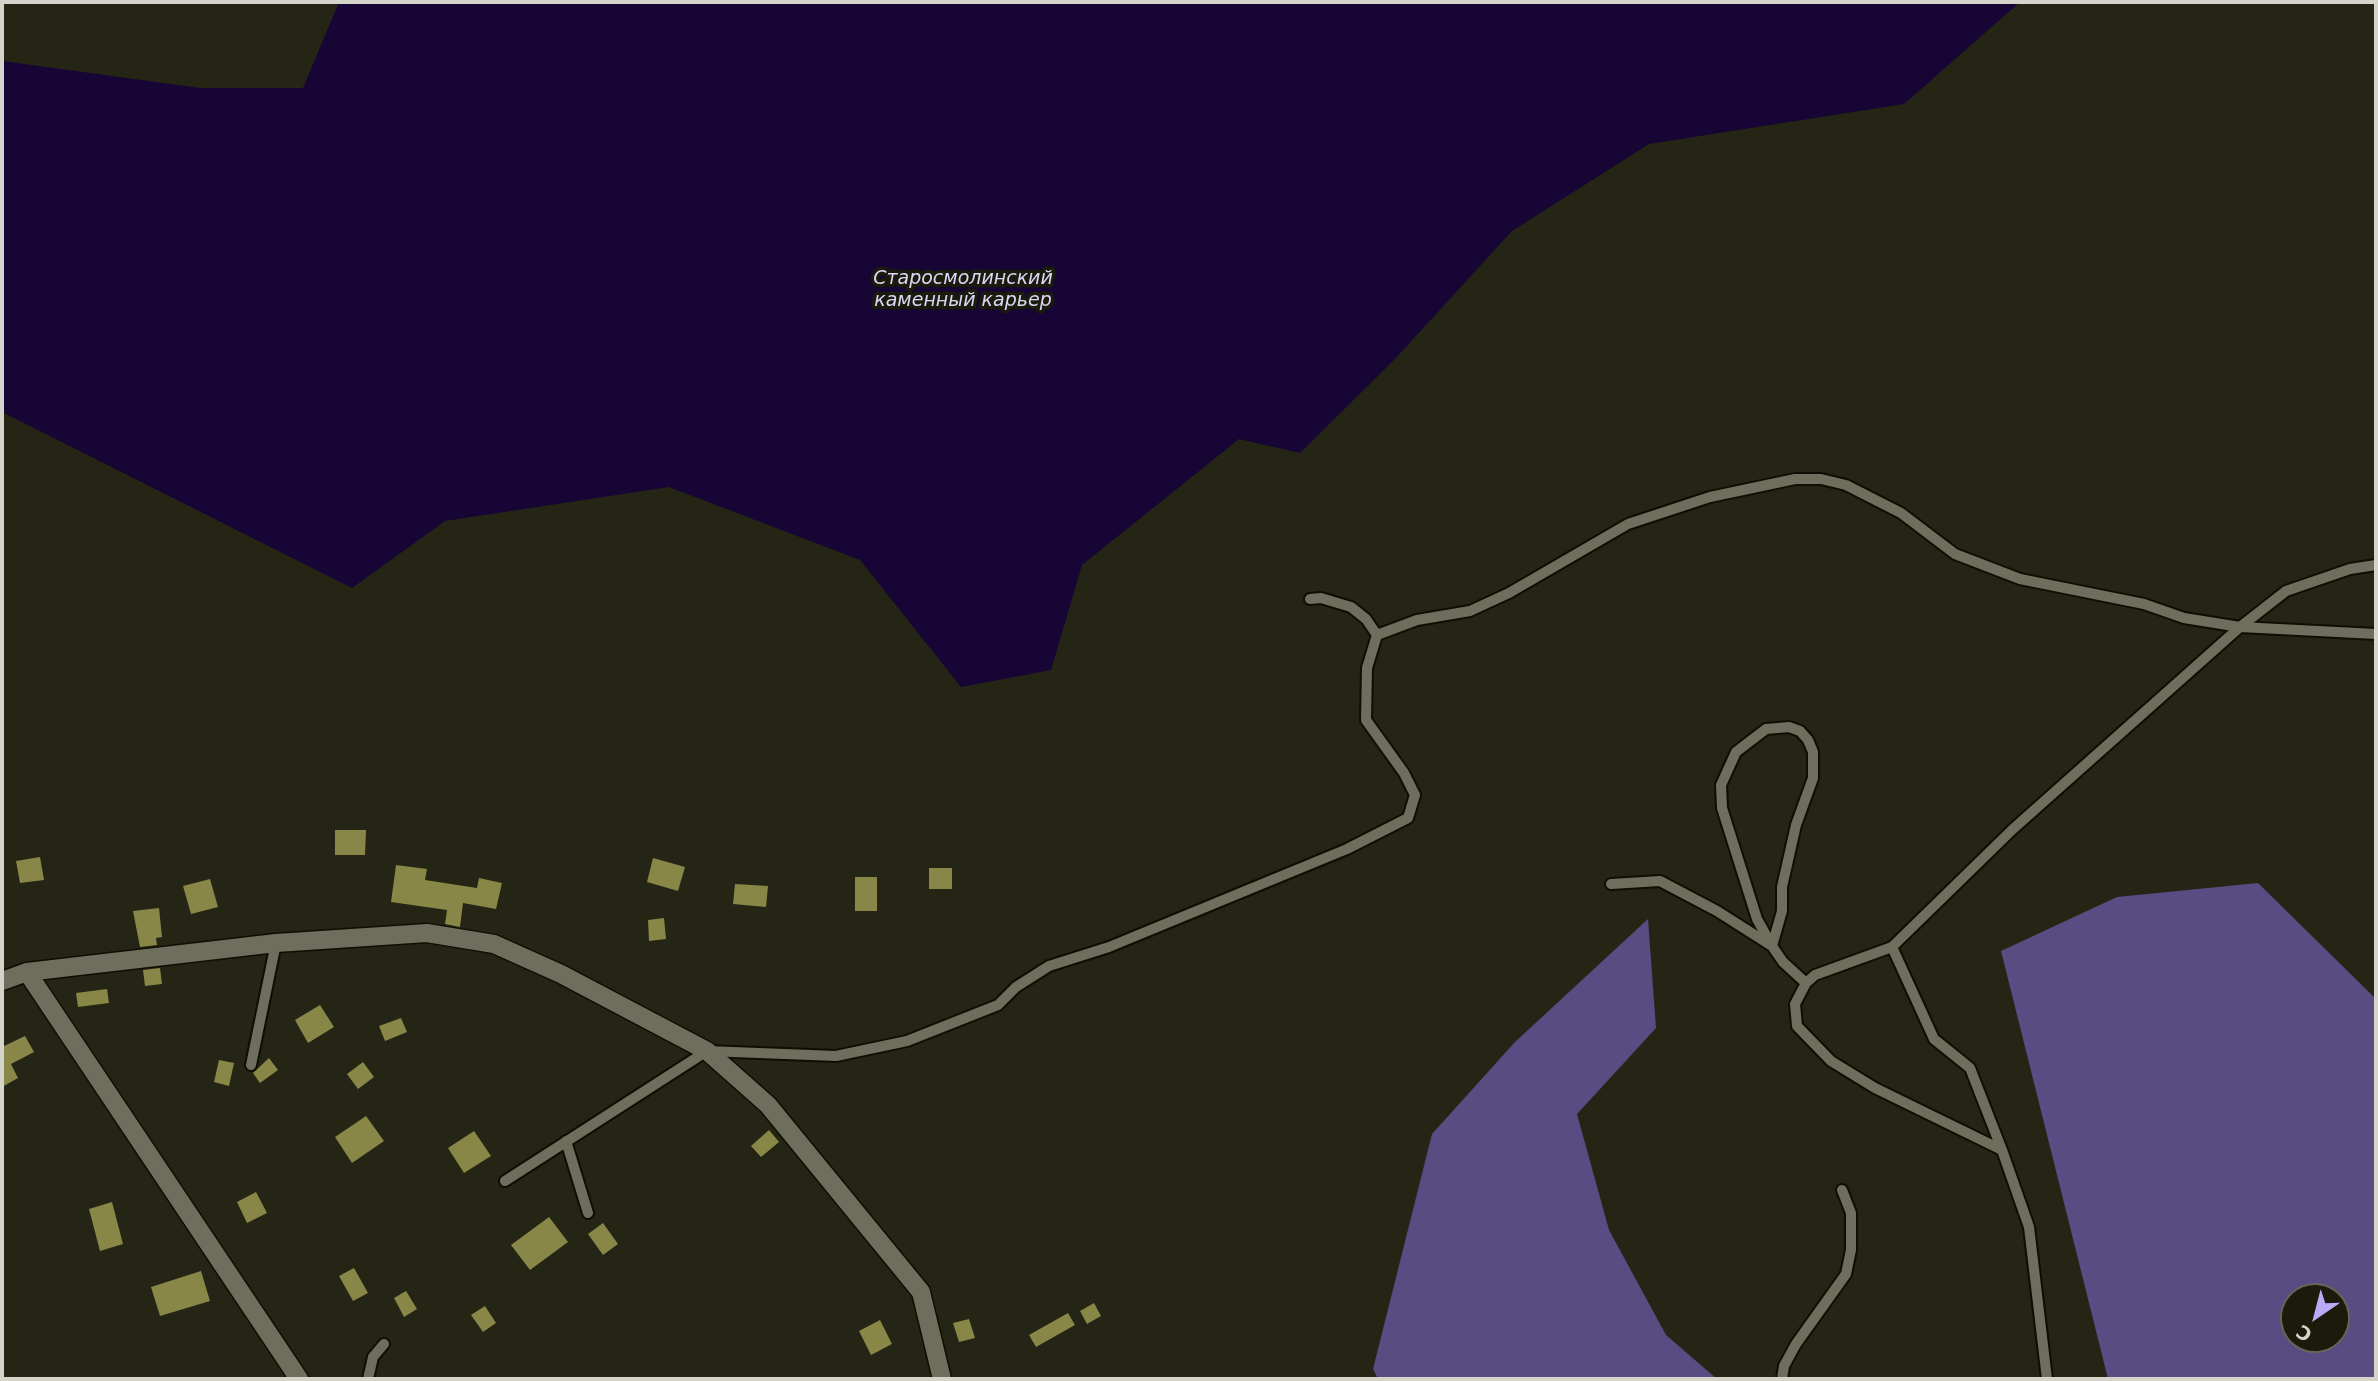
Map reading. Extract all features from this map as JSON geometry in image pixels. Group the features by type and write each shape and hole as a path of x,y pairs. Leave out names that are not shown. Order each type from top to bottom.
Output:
{"street":[{"path":"2,981 27,972 276,943 427,933 494,944 561,974 707,1051 768,1105 920,1292 942,1379"},
{"path":"27,972 299,1379"}],"lane":[{"path":"1377,635 1416,620 1470,611 1509,593 1628,524 1710,497 1795,479 1821,479 1846,485 1901,513 1955,554 2020,579 2144,604 2184,618 2240,627 2376,634"},
{"path":"2002,1150 1875,1088 1831,1061 1797,1026 1795,1004 1806,983 1815,975 1892,947 2013,829 2240,627 2286,591 2350,569 2376,565"},
{"path":"1310,599 1321,598 1351,607 1366,619 1377,635"},
{"path":"505,1181 707,1051 836,1056 907,1041 998,1005 1016,987 1049,966 1109,947 1297,870 1408,818 1415,795 1404,773 1366,720 1367,667 1377,635"},
{"path":"1772,946 1782,911 1783,887 1796,825 1813,778 1812,752 1808,740 1800,731 1789,727 1766,729 1736,752 1721,785 1722,808 1757,919 1772,946 1783,962 1806,983"},
{"path":"1611,884 1660,881 1717,911 1772,946"},
{"path":"251,1065 276,943"},
{"path":"1892,947 1934,1038 1970,1068 2002,1150 2029,1227 2047,1379"},
{"path":"566,1141 588,1213"},
{"path":"1782,1379 1784,1366 1796,1344 1846,1274 1852,1250 1851,1213 1842,1190"},
{"path":"368,1379 373,1357 384,1344"}],"shaded area":[{"path":"2258,883 2376,999 2376,1379 2108,1379 2001,951 2117,897"},
{"path":"1648,919 1656,1028 1577,1114 1609,1230 1666,1335 1717,1379 1378,1379 1373,1369 1432,1134 1515,1042"}],"water":[{"name":"Старосмолинский каменный карьер","path":"339,2 2020,2 1904,104 1649,144 1512,231 1394,360 1300,453 1239,439 1082,565 1051,670 961,687 860,560 669,487 445,521 352,588 2,412 2,61 200,88 303,88"}],"building":[{"path":"335,830 366,830 365,855 335,855"},
{"path":"40,857 44,880 20,883 16,861"},
{"path":"653,858 685,867 678,891 647,882"},
{"path":"396,865 427,869 425,880 477,888 479,878 502,883 496,909 463,903 460,927 445,924 447,910 391,902"},
{"path":"929,868 952,868 952,889 929,889"},
{"path":"855,877 877,877 877,911 855,911"},
{"path":"210,879 218,907 191,914 183,886"},
{"path":"735,884 768,886 766,907 733,904"},
{"path":"159,908 162,937 156,938 157,945 140,947 133,911"},
{"path":"664,918 666,939 649,941 648,920"},
{"path":"160,968 162,984 145,986 143,970"},
{"path":"107,989 109,1003 78,1007 76,993"},
{"path":"320,1005 334,1027 308,1043 295,1020"},
{"path":"401,1018 407,1032 385,1041 379,1026"},
{"path":"25,1036 34,1052 11,1064 18,1078 2,1087 2,1047"},
{"path":"269,1058 278,1070 260,1083 253,1073"},
{"path":"219,1060 234,1063 229,1086 214,1082"},
{"path":"363,1062 374,1077 358,1089 347,1074"},
{"path":"366,1116 384,1141 352,1163 335,1137"},
{"path":"769,1130 779,1142 761,1157 751,1146"},
{"path":"474,1131 491,1156 464,1173 448,1148"},
{"path":"256,1192 267,1213 247,1223 237,1202"},
{"path":"112,1202 123,1244 100,1251 89,1209"},
{"path":"549,1217 568,1242 530,1270 511,1245"},
{"path":"603,1223 618,1244 603,1255 588,1234"},
{"path":"354,1268 368,1293 353,1301 339,1276"},
{"path":"201,1271 210,1301 160,1316 151,1287"},
{"path":"406,1291 417,1309 404,1317 394,1298"},
{"path":"1094,1303 1101,1316 1087,1324 1080,1311"},
{"path":"485,1306 496,1323 483,1332 471,1315"},
{"path":"1068,1313 1075,1325 1036,1347 1029,1335"},
{"path":"969,1319 975,1338 959,1342 953,1323"},
{"path":"880,1320 892,1344 871,1355 859,1331"}]}
